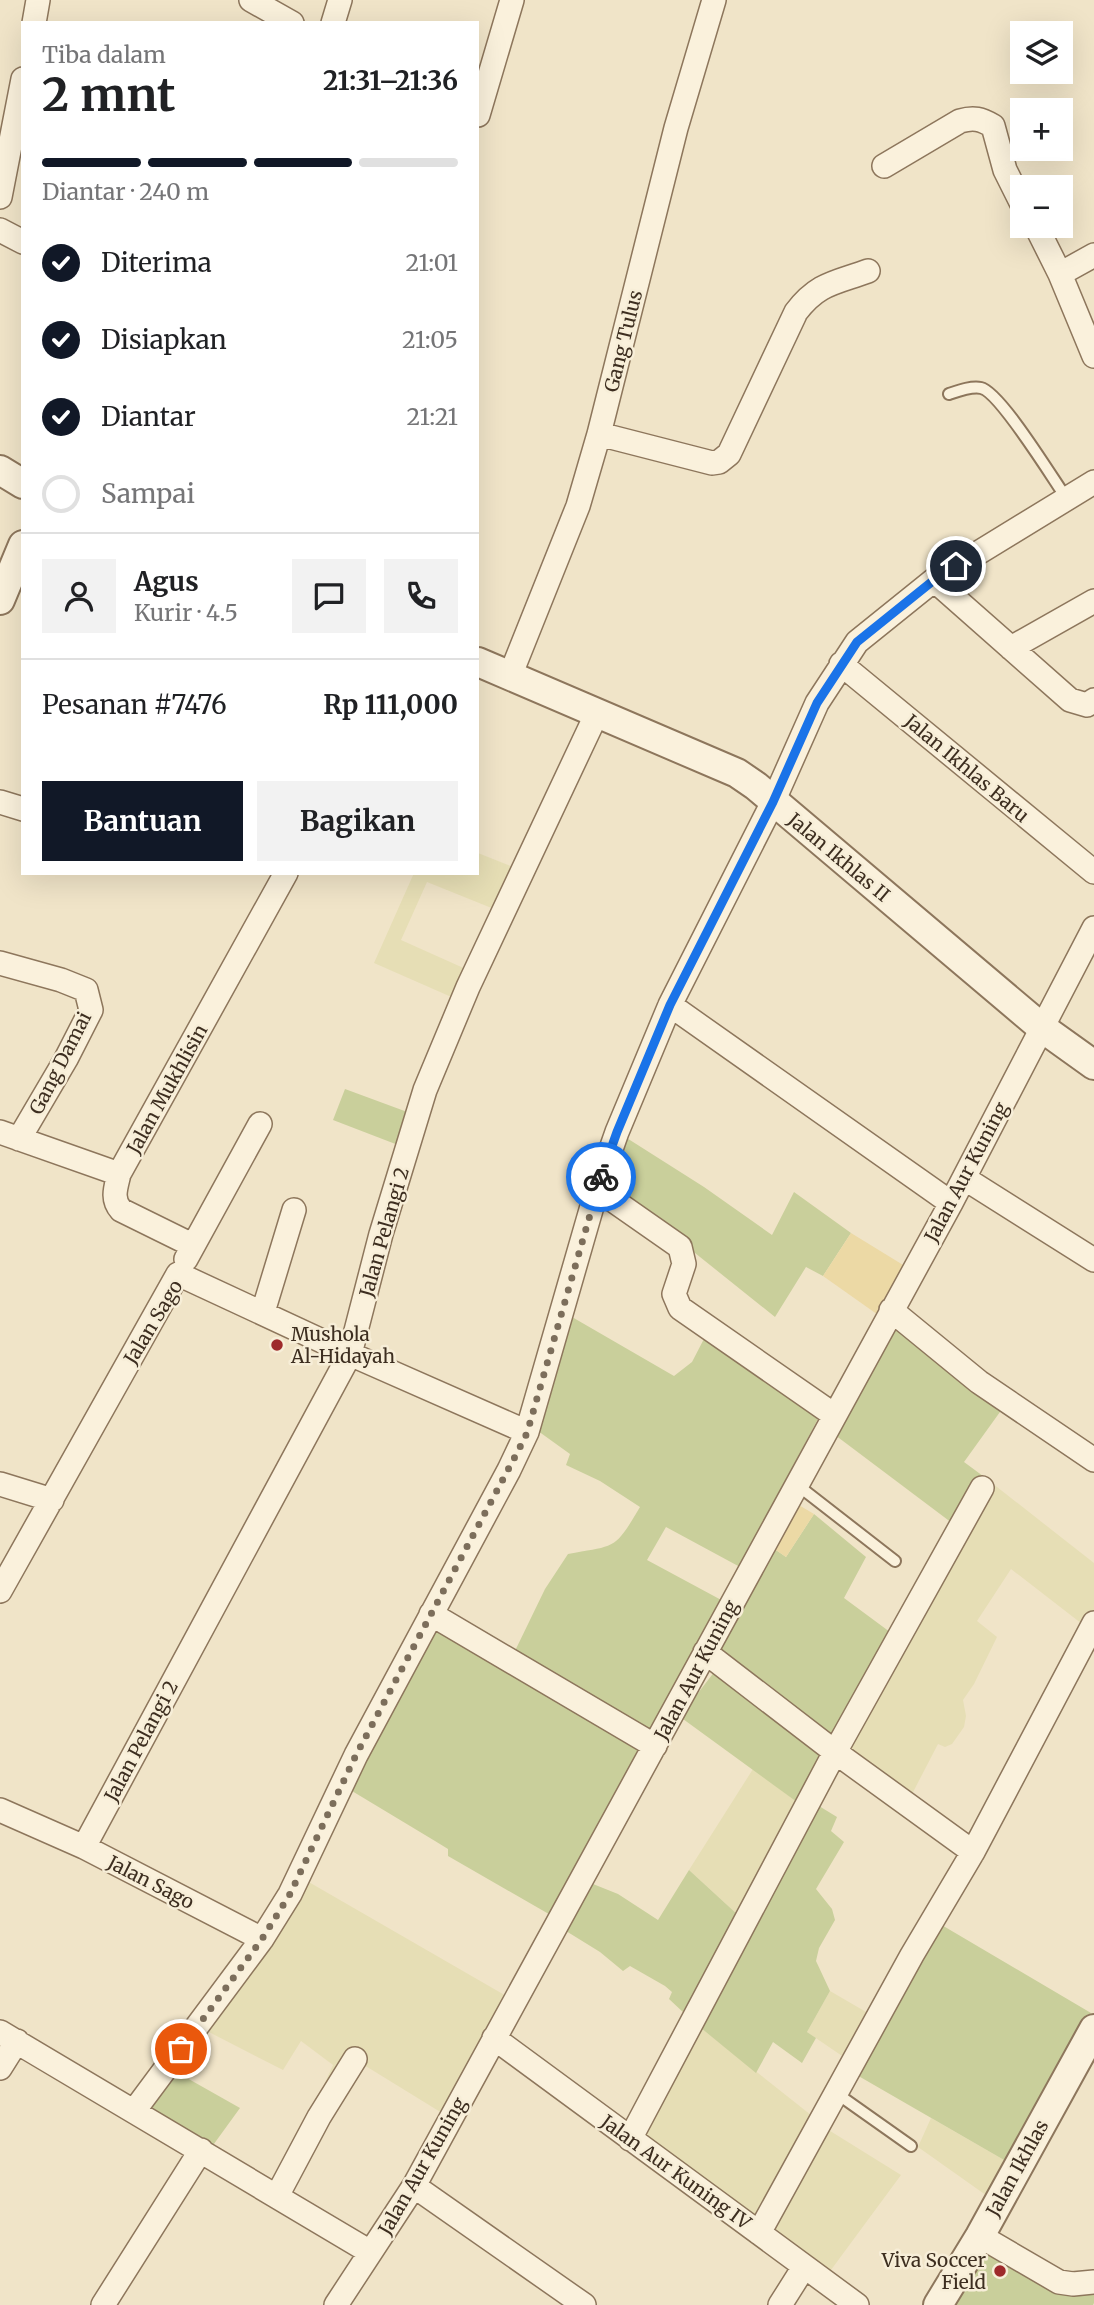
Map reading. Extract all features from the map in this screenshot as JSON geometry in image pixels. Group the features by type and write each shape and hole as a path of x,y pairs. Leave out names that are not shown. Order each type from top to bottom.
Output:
{"street":[{"path":"34,21 38,0"},
{"path":"251,0 288,21"},
{"path":"334,21 340,0"},
{"path":"479,112 512,0"},
{"name":"Gang Tulus","path":"510,676 578,506 599,434 676,128 714,0"},
{"path":"0,197 21,89"},
{"path":"884,166 960,121 982,119 993,126 1010,180"},
{"path":"0,230 21,241"},
{"path":"1042,238 1094,356"},
{"path":"1060,274 1094,255"},
{"path":"599,434 712,463 719,462 729,453 796,312 819,288 868,271"},
{"path":"0,470 21,483"},
{"path":"134,2112 262,1939 290,1894 356,1755 527,1433 597,1189 617,1132 670,1005 773,802 817,703 857,642 934,580 1094,482"},
{"path":"0,600 21,550"},
{"path":"934,580 1070,700 1087,705 1094,700"},
{"path":"1012,649 1094,601"},
{"name":"Jalan Ikhlas II","path":"479,662 737,773 756,786 1041,1027 1094,1065"},
{"name":"Jalan Ikhlas Baru","path":"841,664 1094,872"},
{"name":"Jalan Pelangi 2","path":"84,1847 350,1354 381,1234 425,1090 468,987 597,713"},
{"path":"0,802 21,808"},
{"name":"Jalan Mukhlisin","path":"192,1245 121,1210 115,1197 119,1174 285,875"},
{"name":"Jalan Aur Kuning","path":"337,2305 414,2186 951,1203 1094,928"},
{"name":"Gang Damai","path":"0,963 86,990 91,1010 66,1059 10,1136"},
{"path":"670,1005 951,1203"},
{"path":"178,1274 260,1124"},
{"path":"10,1136 119,1174"},
{"path":"964,1178 1094,1259"},
{"path":"597,1189 680,1247 684,1264 674,1294 680,1308 834,1415"},
{"path":"263,1312 294,1210"},
{"name":"Jalan Sago","path":"0,1591 178,1274 527,1433"},
{"path":"891,1310 979,1382 1094,1460"},
{"path":"0,1485 52,1500"},
{"path":"630,2139 835,1752 982,1488"},
{"path":"431,1614 655,1746"},
{"path":"759,2232 912,1955 973,1852 1094,1623"},
{"path":"705,1652 835,1752 973,1852"},
{"name":"Jalan Sago","path":"0,1810 84,1847 262,1939"},
{"name":"Jalan Ikhlas","path":"938,2305 980,2236 1094,2029"},
{"path":"0,2068 9,2037 370,2252"},
{"name":"Jalan Aur Kuning IV","path":"495,2038 855,2305"},
{"path":"277,2196 319,2117 355,2059"},
{"path":"110,2303 201,2150"},
{"path":"414,2186 584,2305"},
{"path":"980,2236 1059,2282 1094,2282"},
{"path":"780,2305 804,2267"}],"lane":[{"path":"949,394 972,388 989,391 1002,405 1067,499"},
{"path":"796,1484 895,1561"},
{"path":"836,2092 911,2146"}],"shaded area":[{"path":"479,853 513,867 494,909 427,882 401,940 468,970 456,999 374,963 413,875 479,875"},
{"path":"983,1476 1094,1563 1094,1615 1086,1627 1011,1569 977,1621 997,1637 963,1700 966,1716 964,1727 952,1744 945,1747 938,1744 911,1796 851,1755 848,1746"},
{"path":"753,1769 801,1805 738,1915 689,1870"},
{"path":"307,1881 508,1997 442,2113 364,2065 329,2091 323,2087 333,2065 301,2041 283,2070 205,2030"},
{"path":"830,1991 873,2016 848,2060 807,2032"},
{"path":"701,2028 816,2119 759,2222 639,2136"},
{"path":"931,2118 1011,2164 990,2198 918,2147"},
{"path":"827,2129 901,2175 828,2274 773,2236 771,2221"}],"green space":[{"path":"345,1089 410,1113 398,1145 333,1120"},
{"path":"622,1135 704,1187 772,1235 794,1192 851,1233 823,1276 806,1267 775,1317 665,1229 607,1188"},
{"path":"572,1317 674,1376 692,1362 706,1335 820,1415 740,1567 666,1527 647,1560 725,1602 652,1733 513,1655 545,1589 568,1554 612,1544 625,1532 640,1507 600,1481 566,1465 570,1454 538,1431 552,1370"},
{"path":"894,1322 1005,1405 964,1462 983,1476 956,1526 835,1435"},
{"path":"814,1514 866,1557 844,1598 894,1635 836,1740 718,1653 773,1548 786,1557"},
{"path":"435,1627 644,1747 554,1917 448,1856 448,1849 347,1788"},
{"path":"715,1671 830,1752 801,1805 683,1719 695,1697"},
{"path":"819,1806 837,1817 831,1831 844,1842 816,1889 832,1909 835,1920 819,1948 816,1961 830,1991 807,2032 816,2038 802,2063 773,2042 756,2073 701,2028"},
{"path":"689,1870 738,1915 684,2013 669,1999 672,1992 665,1986 630,1966 623,1971 600,1952 566,1931 593,1884 618,1894 658,1920"},
{"path":"940,1924 1091,2013 1011,2164 855,2074"},
{"path":"178,2073 240,2108 211,2148 152,2108"},
{"name":"Viva Soccer Field","path":"988,2252 1094,2289 1094,2303 952,2305 978,2262"}],"sand":[{"path":"851,1233 908,1268 881,1317 823,1276"},
{"path":"797,1504 814,1514 786,1557 773,1548"}],"way so far":[{"path":"181,2049 262,1939 290,1894 356,1755 527,1433 601,1177"}],"place":[{"name":"Mushola Al-Hidayah","path":"277,1345"},
{"name":"Viva Soccer Field","path":"1000,2271"}],"route":[{"path":"601,1177 670,1005 773,802 817,703 857,642 934,580 956,566"}]}
